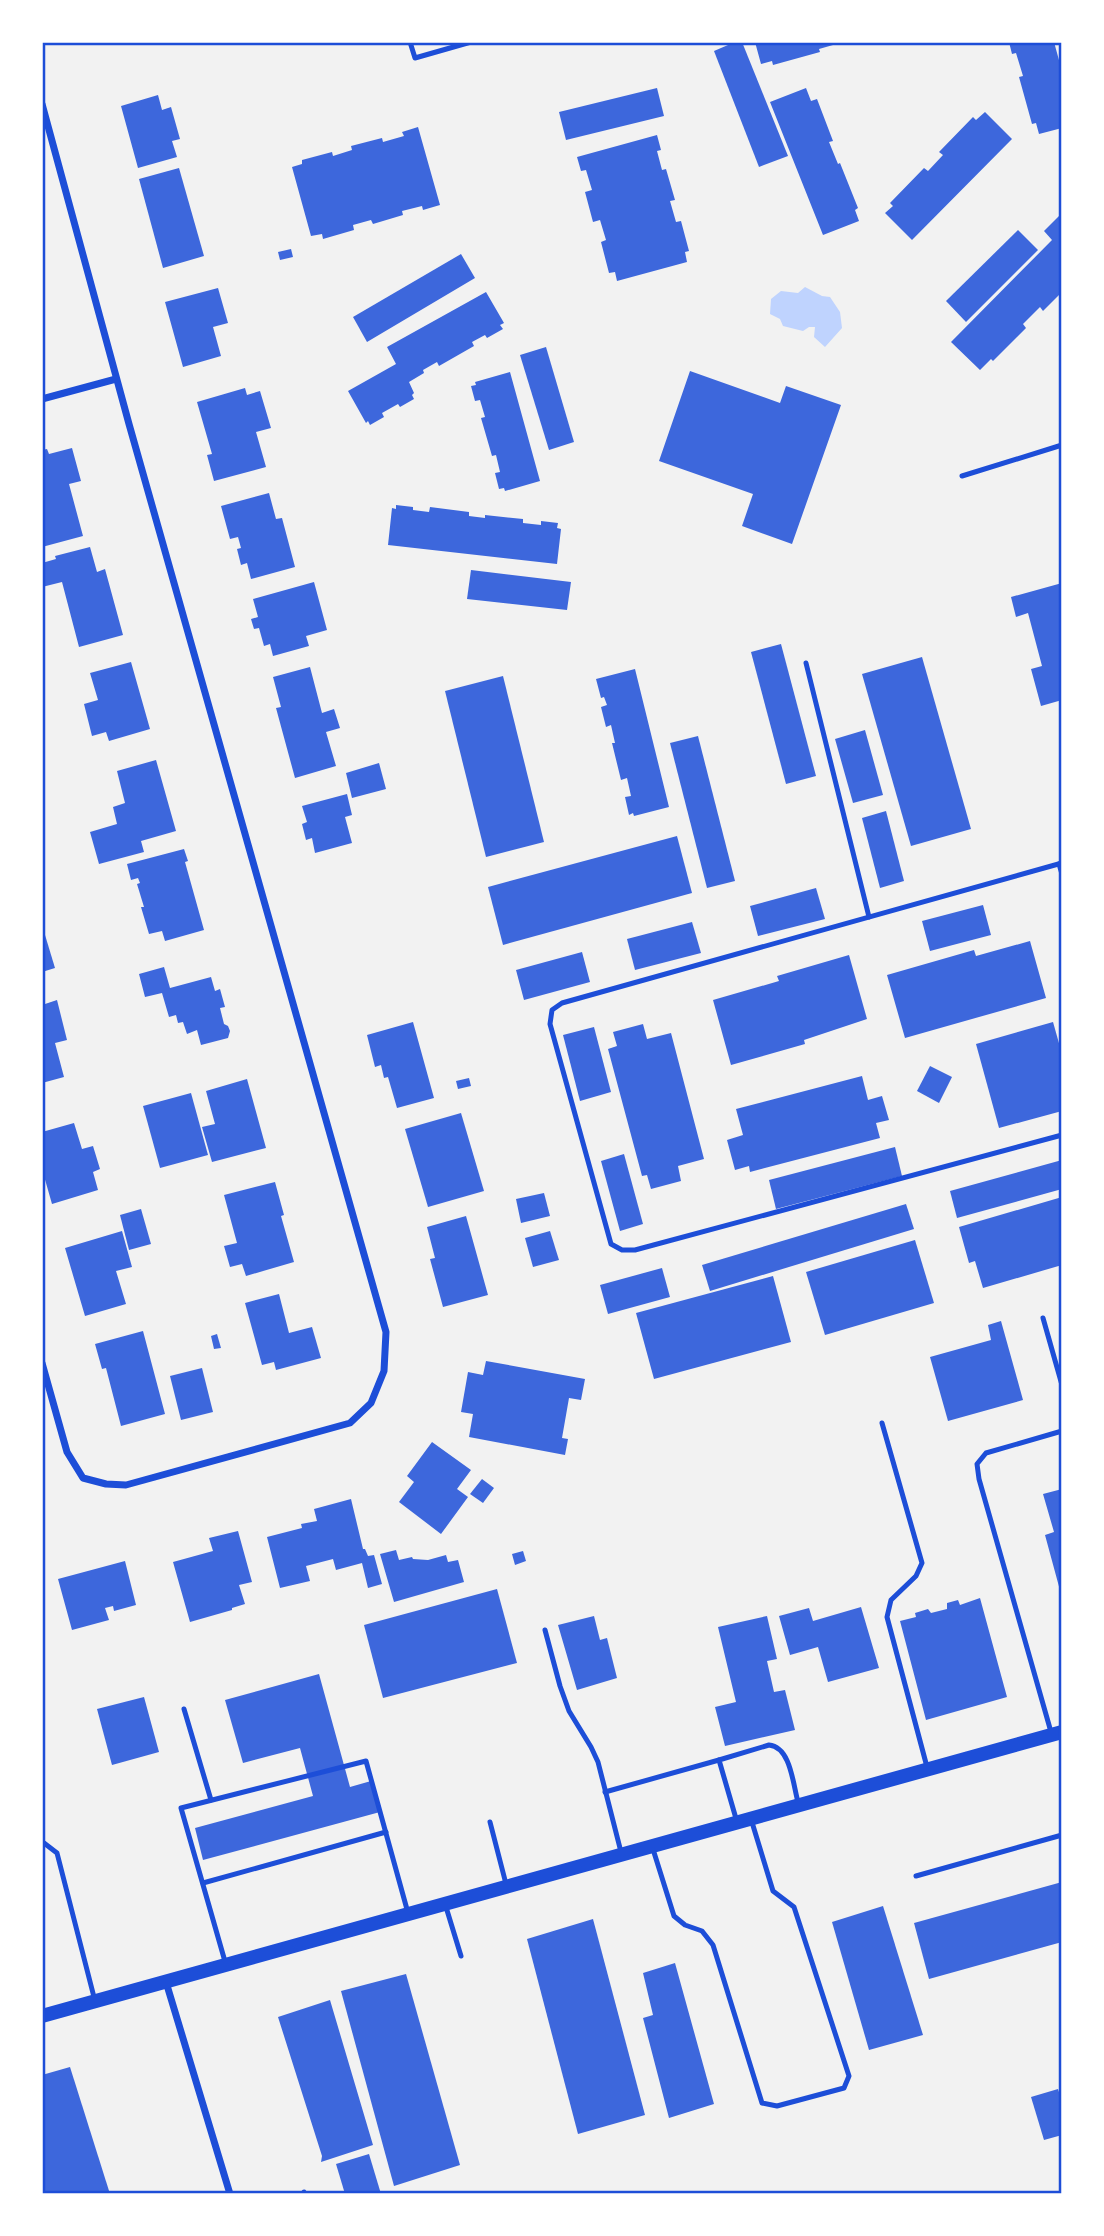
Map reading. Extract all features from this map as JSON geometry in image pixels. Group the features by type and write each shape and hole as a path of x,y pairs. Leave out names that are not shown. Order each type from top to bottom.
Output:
{"main road":[{"path":"42,2016 1057,1733"}],"street":[{"path":"42,104 116,379 386,1332 384,1371 371,1404 349,1423 126,1485 106,1484 83,1478 66,1452 42,1363"},
{"path":"42,398 116,379"},
{"path":"166,1981 230,2194"}],"lane":[{"path":"411,42 415,58 471,42"},
{"path":"962,476 1062,446"},
{"path":"806,663 869,917"},
{"path":"1062,874 1061,863 562,1003 552,1010 550,1024 611,1244 622,1250 635,1250 1062,1135"},
{"path":"1043,1318 1062,1385"},
{"path":"883,1423 922,1563 916,1576 891,1600 887,1617 928,1769"},
{"path":"1057,1733 979,1479 977,1464 986,1453 1062,1431"},
{"path":"545,1630 564,1699 598,1762 622,1855"},
{"path":"184,1709 211,1800"},
{"path":"606,1793 769,1745 782,1750 799,1805"},
{"path":"652,1846 674,1916 685,1925 702,1931 713,1945 762,2103 777,2106 844,2088 849,2076 794,1907 773,1891 719,1759"},
{"path":"226,1965 181,1808 366,1761 409,1914"},
{"path":"490,1822 507,1887"},
{"path":"203,1883 386,1832"},
{"path":"916,1876 1062,1835"},
{"path":"42,1843 57,1853 95,2001"},
{"path":"445,1904 461,1956"}],"water":[{"path":"805,287 830,297 840,312 842,328 825,347 814,337 815,327 803,331 783,326 780,319 770,314 771,299 781,291 798,293"}],"building":[{"path":"735,42 742,42 788,156 759,167 714,51"},
{"path":"755,42 840,43 819,49 820,52 773,65 772,61 761,64"},
{"path":"1009,42 1054,42 1062,71 1062,128 1039,134 1036,123 1032,124 1019,77 1023,76 1016,53 1012,54"},
{"path":"657,88 664,116 566,140 559,112"},
{"path":"806,88 811,101 817,99 833,141 829,142 858,208 855,210 859,221 823,235 770,102"},
{"path":"158,95 162,110 171,107 180,139 172,141 177,157 138,168 121,106"},
{"path":"985,112 1012,139 912,240 885,213 893,206 890,203 924,168 928,171 943,155 939,152 973,117 976,120"},
{"path":"418,127 440,205 423,210 422,206 402,211 403,215 373,224 371,220 353,225 354,230 323,239 322,234 311,236 292,167 302,164 302,160 332,152 333,156 352,150 351,146 382,138 383,142 404,136 402,132"},
{"path":"657,135 661,150 657,151 662,170 666,169 675,200 670,201 676,222 681,221 689,251 685,252 687,262 617,281 615,272 609,273 601,242 606,240 600,220 593,222 585,192 592,190 586,170 581,171 577,157"},
{"path":"179,168 204,256 163,268 139,179"},
{"path":"1062,213 1062,292 1043,311 1040,307 1023,324 1026,328 993,361 991,359 980,370 951,342 1052,240 1044,231"},
{"path":"1018,230 1038,250 966,322 946,301"},
{"path":"291,249 293,257 280,260 278,252"},
{"path":"461,254 475,278 367,342 353,317"},
{"path":"218,288 228,323 213,327 221,356 183,367 165,302"},
{"path":"486,292 504,323 500,325 503,329 487,338 485,335 472,342 474,346 439,366 437,362 423,370 424,373 409,382 414,399 382,413 384,417 370,425 368,421 366,423 348,391 396,364 387,347"},
{"path":"546,347 574,442 549,450 520,355"},
{"path":"690,371 780,403 786,386 841,405 792,544 742,526 753,494 659,461"},
{"path":"510,372 540,481 505,491 504,488 499,489 495,473 500,472 496,455 492,456 481,418 485,417 480,400 475,401 471,386 476,385 475,382"},
{"path":"245,388 247,395 260,391 271,428 256,432 266,467 214,481 207,455 212,454 197,402"},
{"path":"72,448 81,481 69,484 83,536 42,547 42,450 47,449 49,454"},
{"path":"269,493 276,519 282,518 295,567 251,579 247,563 241,565 237,549 241,548 238,537 230,539 221,506"},
{"path":"396,505 429,512 430,507 469,512 469,516 523,519 523,523 541,525 541,521 558,523 557,528 561,529 557,564 388,545 392,508 396,509"},
{"path":"90,547 97,572 105,569 123,635 79,647 62,582 42,587 42,563 56,559 55,556"},
{"path":"471,570 571,582 567,610 467,599"},
{"path":"314,582 327,630 306,636 309,646 273,656 270,644 264,646 259,628 254,629 251,619 258,617 253,599"},
{"path":"1062,583 1062,700 1041,706 1031,669 1042,666 1028,613 1016,617 1011,597"},
{"path":"781,644 816,776 786,784 751,652"},
{"path":"922,657 971,829 911,846 862,674"},
{"path":"131,662 150,729 109,741 106,732 92,736 84,704 98,700 90,673"},
{"path":"310,667 322,713 334,709 340,728 326,732 336,766 295,778 276,708 281,707 273,677"},
{"path":"635,669 669,807 634,816 633,813 629,815 625,797 631,796 627,778 621,780 612,743 615,743 611,725 606,727 601,707 607,705 604,697 601,698 596,679"},
{"path":"503,676 544,842 486,857 445,691"},
{"path":"865,730 883,795 853,803 835,739"},
{"path":"698,736 735,881 707,888 670,743"},
{"path":"156,760 176,831 141,841 144,852 99,864 90,832 117,824 113,807 125,803 117,771"},
{"path":"379,763 386,789 352,798 346,773"},
{"path":"347,794 352,815 345,817 352,843 315,853 312,838 306,840 302,824 307,822 302,806"},
{"path":"886,811 904,881 880,888 862,818"},
{"path":"677,836 692,893 503,945 488,887"},
{"path":"184,849 188,861 185,862 204,930 165,941 162,931 149,934 141,907 144,907 137,884 140,883 138,878 131,880 127,864"},
{"path":"816,888 825,919 758,936 750,906"},
{"path":"983,905 991,935 930,951 922,921"},
{"path":"692,922 701,953 635,970 627,939"},
{"path":"42,925 55,968 42,972"},
{"path":"1030,941 1046,998 905,1038 887,975 974,950 976,956"},
{"path":"582,952 590,982 524,1000 516,970"},
{"path":"849,955 867,1019 804,1040 805,1044 731,1065 713,1000 779,981 777,976"},
{"path":"164,967 170,988 211,977 215,991 220,989 225,1007 220,1008 224,1024 230,1031 228,1038 201,1045 197,1030 187,1034 183,1022 178,1023 176,1015 169,1017 162,993 145,997 139,974"},
{"path":"57,1000 67,1040 55,1043 64,1077 42,1083 42,1005"},
{"path":"413,1022 434,1098 397,1108 388,1077 384,1078 381,1065 375,1067 367,1035"},
{"path":"1053,1022 1062,1054 1062,1111 999,1128 976,1044"},
{"path":"643,1024 647,1039 671,1033 704,1159 678,1166 681,1181 651,1189 647,1175 642,1176 608,1049 617,1046 613,1032"},
{"path":"594,1027 611,1092 580,1101 563,1035"},
{"path":"930,1066 952,1077 939,1103 917,1091"},
{"path":"862,1076 868,1100 882,1096 889,1120 876,1123 880,1138 750,1172 749,1166 735,1170 727,1140 743,1135 736,1109"},
{"path":"469,1078 471,1086 458,1089 456,1081"},
{"path":"247,1079 266,1148 212,1162 202,1127 215,1124 206,1091"},
{"path":"191,1093 208,1155 160,1168 143,1106"},
{"path":"461,1113 484,1191 428,1207 405,1129"},
{"path":"74,1123 82,1149 93,1146 100,1169 93,1172 98,1190 52,1204 42,1169 42,1132"},
{"path":"895,1147 902,1176 776,1209 769,1180"},
{"path":"624,1154 643,1224 620,1231 601,1161"},
{"path":"1062,1160 1062,1189 957,1218 950,1191"},
{"path":"275,1182 294,1262 246,1276 242,1264 230,1267 224,1246 237,1243 224,1195"},
{"path":"544,1193 550,1216 521,1223 516,1199"},
{"path":"1062,1197 1062,1265 983,1288 975,1261 969,1263 959,1227"},
{"path":"906,1204 914,1229 710,1291 702,1265"},
{"path":"141,1209 151,1244 129,1250 120,1215"},
{"path":"466,1216 488,1295 443,1307 430,1259 435,1258 427,1227"},
{"path":"122,1231 132,1267 116,1271 126,1304 85,1316 65,1248"},
{"path":"550,1231 559,1260 533,1267 525,1238"},
{"path":"915,1240 934,1303 825,1335 806,1272"},
{"path":"662,1268 670,1297 608,1314 600,1285"},
{"path":"773,1276 791,1342 654,1379 636,1313"},
{"path":"279,1294 289,1333 312,1327 321,1358 276,1370 274,1362 262,1365 245,1303"},
{"path":"1001,1321 1023,1400 948,1421 930,1357 991,1340 988,1325"},
{"path":"143,1331 165,1414 121,1426 106,1368 102,1369 95,1344"},
{"path":"217,1334 221,1348 214,1349 211,1336"},
{"path":"486,1361 585,1379 581,1400 569,1398 562,1438 568,1439 565,1455 469,1437 473,1414 461,1412 468,1372 483,1375"},
{"path":"202,1368 213,1412 181,1420 170,1376"},
{"path":"432,1442 471,1470 457,1489 468,1497 441,1534 399,1502 414,1482 407,1476"},
{"path":"482,1479 494,1488 483,1503 470,1494"},
{"path":"1062,1489 1061,1594 1045,1535 1054,1532 1043,1494"},
{"path":"351,1499 363,1549 368,1556 374,1555 382,1584 368,1588 362,1563 336,1570 333,1559 306,1566 310,1581 280,1588 267,1537 302,1528 301,1524 317,1521 314,1509"},
{"path":"238,1531 252,1582 239,1585 245,1604 190,1622 173,1562 213,1551 209,1538"},
{"path":"396,1550 399,1560 412,1557 428,1560 446,1555 448,1562 458,1560 464,1582 394,1602 380,1554"},
{"path":"523,1551 526,1561 515,1565 512,1554"},
{"path":"125,1561 136,1605 114,1611 113,1606 105,1608 109,1620 72,1630 58,1579"},
{"path":"497,1589 517,1663 383,1698 364,1625"},
{"path":"980,1598 1007,1697 926,1720 900,1621 916,1617 915,1613 928,1609 931,1613 947,1609 947,1603 958,1600 960,1605"},
{"path":"861,1607 879,1668 828,1682 818,1647 790,1655 779,1616 809,1608 813,1621"},
{"path":"594,1616 600,1640 607,1638 617,1678 577,1690 558,1625"},
{"path":"767,1616 777,1659 767,1661 774,1692 785,1690 795,1730 725,1746 715,1707 736,1702 718,1627"},
{"path":"319,1674 350,1787 371,1781 380,1812 203,1860 195,1828 313,1796 300,1748 243,1763 225,1700"},
{"path":"144,1697 159,1752 112,1765 97,1709"},
{"path":"1062,1882 1062,1942 929,1979 914,1923"},
{"path":"883,1906 923,2035 869,2050 832,1922"},
{"path":"593,1919 645,2115 578,2134 527,1939"},
{"path":"675,1963 714,2104 669,2118 643,2018 653,2015 643,1973"},
{"path":"406,1974 460,2165 394,2186 341,1991"},
{"path":"330,2000 373,2145 321,2162 322,2156 278,2017"},
{"path":"70,2067 110,2194 42,2194 42,2075"},
{"path":"1058,2089 1062,2102 1062,2135 1044,2140 1031,2097"},
{"path":"369,2154 381,2194 345,2194 336,2164"}]}
